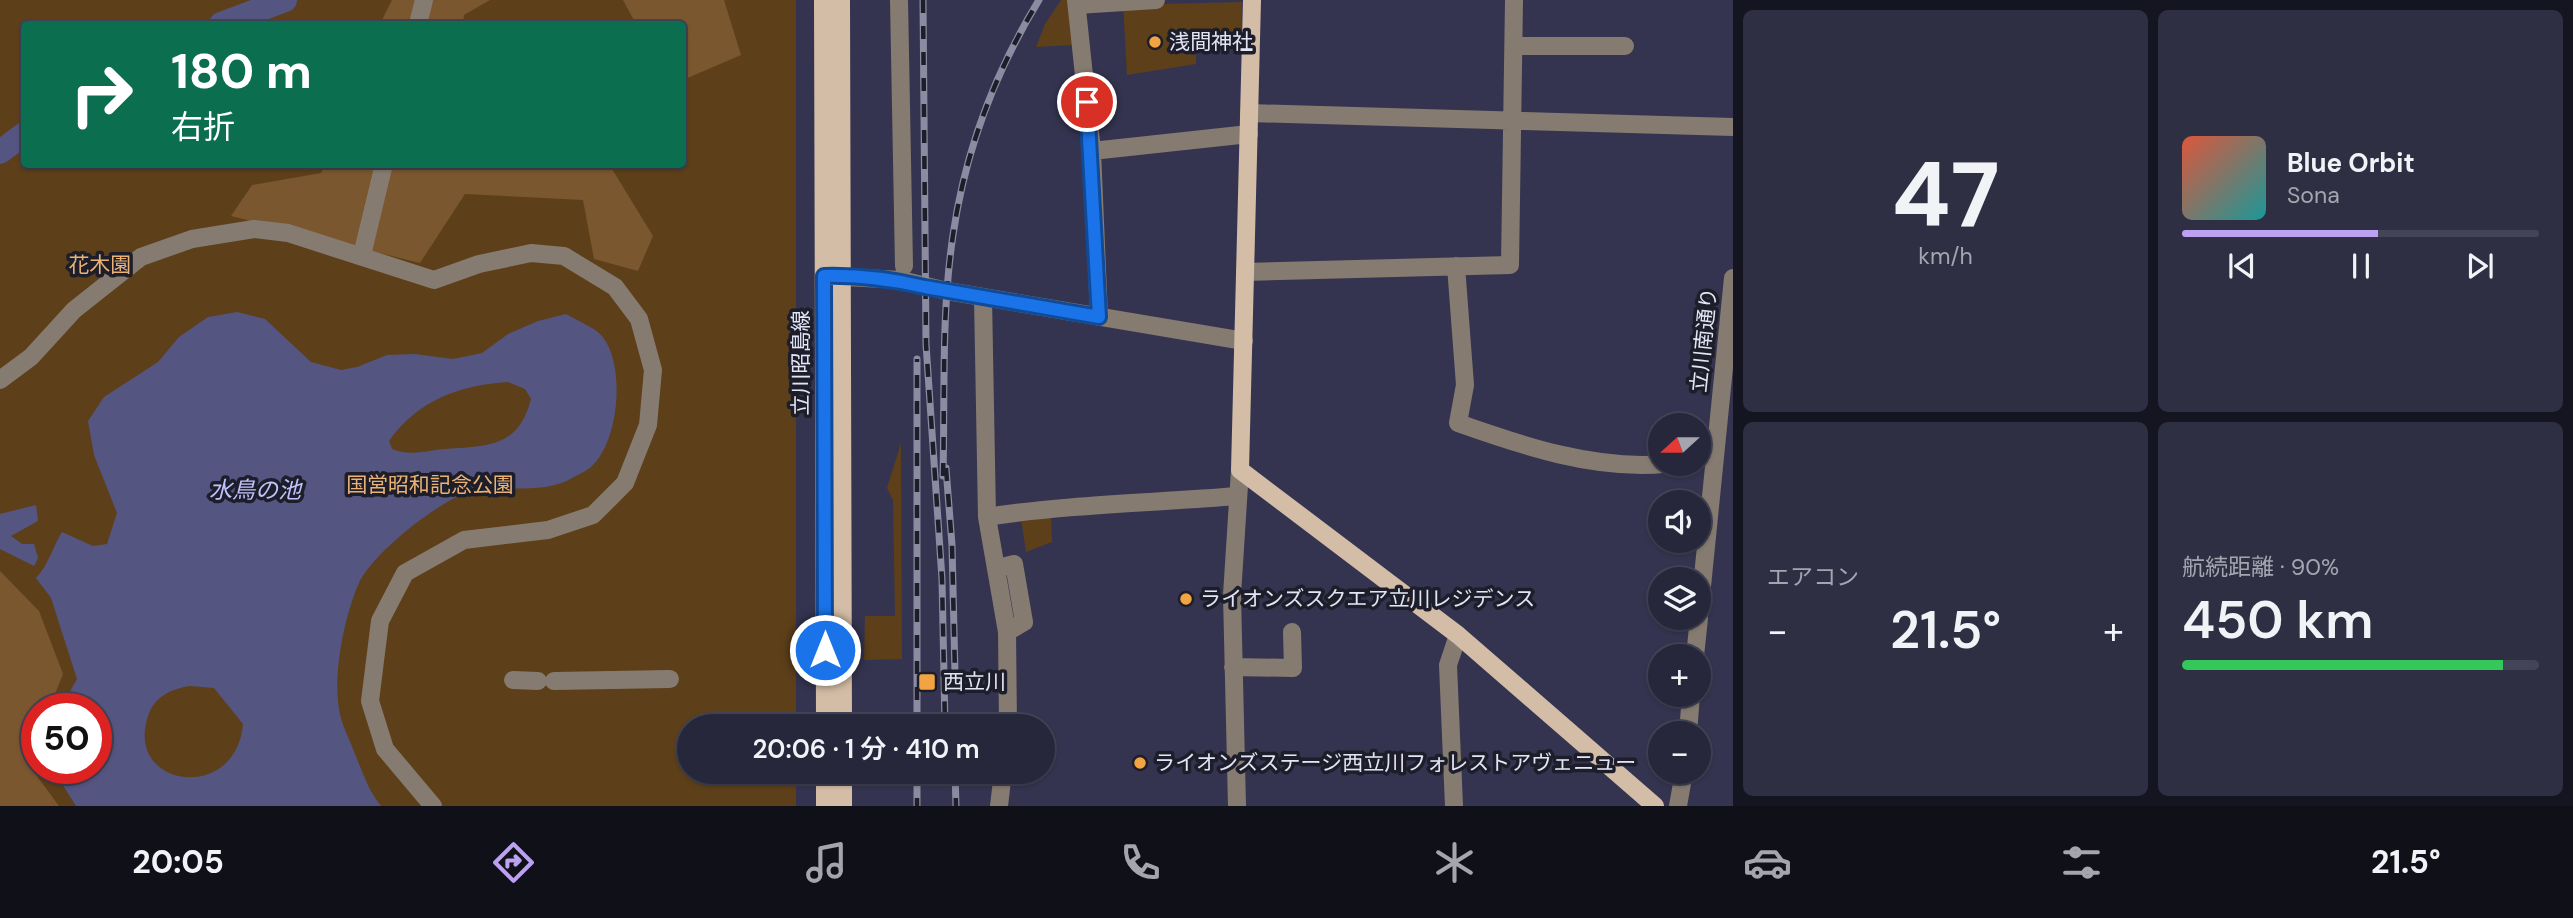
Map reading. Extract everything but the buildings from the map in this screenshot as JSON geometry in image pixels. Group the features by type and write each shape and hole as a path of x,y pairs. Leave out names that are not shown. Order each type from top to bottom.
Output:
{"main road":[{"name":"立川昭島線","path":"822,0 833,275 843,714"},
{"name":"立川昭島線","path":"825,714 841,0"},
{"path":"1252,0 1240,470 1458,635 1655,806"},
{"path":"825,784 825,806"},
{"path":"843,784 843,806"}],"street":[{"path":"419,21 424,0"},
{"path":"899,0 904,266"},
{"path":"1099,317 1092,151 1076,3 1156,0"},
{"path":"1245,272 1510,265 1514,0"},
{"path":"1514,46 1625,46"},
{"path":"1249,113 1733,127"},
{"path":"1092,151 1248,134"},
{"path":"362,255 383,168"},
{"path":"0,380 32,357 74,310 141,257 192,239 254,229 288,233 362,255 434,281 480,264 531,253 564,256 615,287 639,319 653,370 648,425 625,483 593,514 548,530 464,540 405,573 380,621 370,701 385,749 433,806"},
{"path":"1456,267 1465,385 1458,423 1544,452 1627,464 1648,464"},
{"path":"833,275 901,280 984,298 1244,341"},
{"name":"立川南通り","path":"1712,425 1733,278"},
{"path":"984,298 987,517 1007,632 1008,714"},
{"path":"1237,806 1232,595 1240,470"},
{"name":"立川南通り","path":"1702,567 1706,476"},
{"path":"987,517 1061,506 1149,504 1237,496"},
{"path":"1233,667 1293,668 1292,632"},
{"path":"1454,806 1448,665 1458,635"},
{"path":"513,681 670,679"},
{"path":"999,806 1002,784"},
{"path":"1678,806 1682,784"}],"green space":[{"name":"国営昭和記念公園","path":"0,0 796,0 796,714 677,714 677,784 796,784 796,806 0,806"},
{"path":"1061,0 1068,0 1072,45 1036,47 1045,24"},
{"path":"1242,2 1241,43 1196,44 1196,64 1127,75 1123,5"},
{"path":"901,443 902,659 864,660 865,616 895,616 893,500 887,488"},
{"path":"1051,515 1052,542 1026,552 1021,518"}],"shaded area":[{"path":"392,0 490,0 464,15 463,21 382,21"},
{"path":"623,0 724,0 741,55 686,79 686,21 634,21"},
{"path":"324,168 611,168 653,236 638,271 594,259 583,200 465,194 420,263 231,216 252,185 321,173"},
{"path":"0,571 39,611 63,674 55,693 21,693 21,784 43,784 59,806 0,806"}],"water":[{"name":"水鳥の池","path":"237,312 265,319 311,362 341,370 357,367 387,355 415,354 453,359 482,353 508,334 538,321 566,314 599,333 610,349 617,383 613,422 601,454 592,466 560,483 545,487 485,489 456,497 401,535 375,561 358,585 341,646 337,679 339,709 366,781 381,806 76,806 62,784 112,784 112,693 69,693 77,679 51,598 36,578 62,532 93,546 107,544 117,513 94,455 88,421 104,397 158,362 179,337 208,317","holes":["508,382 525,389 531,399 526,415 519,427 500,441 475,447 412,453 392,449 389,441 400,427 441,397 473,387","190,686 214,688 243,724 236,750 222,767 204,776 184,777 166,771 152,759 145,740 151,709 159,699 176,689"]},
{"path":"36,505 38,521 11,536 22,544 34,544 38,558 34,566 0,549 0,514"}],"waterway":[{"path":"229,21 285,0"},
{"path":"0,152 21,136"}],"railway":[{"path":"923,0 926,344 942,579 945,714"},
{"path":"943,476 947,295 958,204 984,113 1009,55 1039,0"},
{"path":"917,359 917,714"},
{"path":"946,468 952,545 955,674"},
{"path":"917,784 917,806"},
{"path":"955,784 956,806"}],"place":[{"name":"浅間神社","path":"1155,42"},
{"name":"ライオンズスクエア立川レジデンス","path":"1186,599"},
{"name":"西立川","path":"927,682"},
{"name":"ライオンズステージ西立川フォレストアヴェニュー","path":"1140,763"}],"route":[{"path":"825,650 824,276 864,275 901,280 925,287 1099,317 1092,151 1087,102"}],"park label":[{"name":"花木園","path":"100,265"}]}
